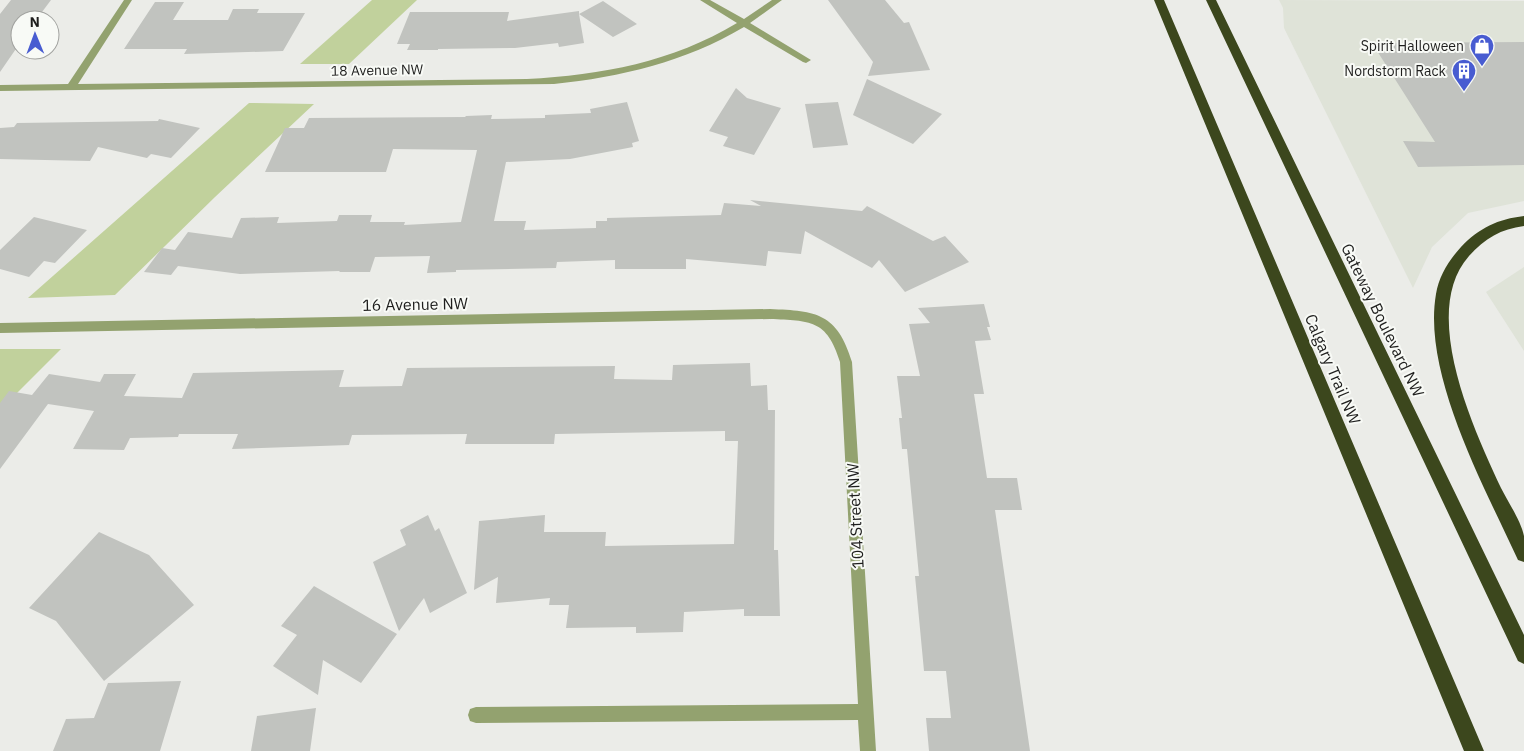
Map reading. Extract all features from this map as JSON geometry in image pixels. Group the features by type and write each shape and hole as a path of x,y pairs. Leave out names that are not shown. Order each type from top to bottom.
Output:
{"highway":[{"name":"Calgary Trail NW","path":"1159,0 1474,751"},
{"name":"Gateway Boulevard NW","path":"1210,0 1524,655"},
{"path":"1524,221 1500,225 1471,244 1450,274 1443,295 1443,333 1451,380 1481,461 1524,554"}],"street":[{"path":"71,87 128,0"},
{"path":"704,0 806,60"},
{"path":"744,23 778,0"},
{"name":"18 Avenue NW","path":"0,88 554,81 622,72 650,66 701,48 744,23"},
{"name":"16 Avenue NW","path":"0,328 770,314 813,318 829,326"},
{"name":"104 Street NW","path":"829,326 843,347 846,362 868,751"},
{"path":"476,715 866,712"}],"shaded area":[{"path":"1279,0 1524,1 1524,201 1468,213 1432,247 1413,288 1284,28 1283,8"},
{"path":"1524,267 1524,351 1486,292"}],"green space":[{"path":"372,0 417,0 349,64 300,64"},
{"path":"249,103 314,104 115,295 28,298"},
{"path":"0,349 61,349 0,410"}],"building":[{"path":"11,0 51,0 44,10 10,10 10,58 0,72 0,14"},
{"path":"828,0 885,0 904,23 909,22 930,70 868,76 873,62"},
{"path":"603,1 637,24 613,37 579,14"},
{"path":"155,2 184,2 173,20 228,20 233,9 259,9 257,13 305,13 283,51 184,54 187,49 124,49"},
{"path":"579,11 584,43 559,47 558,43 515,48 438,50 407,50 410,44 397,44 410,12 509,12 507,21"},
{"name":"Nordstorm Rack","path":"1524,42 1524,165 1418,167 1403,141 1435,142 1372,43"},
{"path":"867,79 942,114 913,144 853,115"},
{"path":"736,88 747,98 781,108 754,155 723,146 728,137 709,131"},
{"path":"627,102 639,141 632,143 633,147 570,159 506,162 494,221 526,221 524,230 596,228 596,221 607,221 607,218 721,215 724,203 761,206 750,200 862,211 867,206 933,241 945,236 969,262 905,292 879,260 872,268 805,231 801,254 768,251 766,266 686,259 686,269 615,269 615,260 557,262 556,268 456,270 456,272 427,273 430,256 375,257 370,272 240,274 178,266 171,275 144,272 162,248 175,250 188,232 232,238 241,218 279,217 277,223 337,221 339,215 372,215 370,222 405,222 404,225 461,222 477,150 393,149 386,172 265,172 285,128 304,128 309,118 465,117 492,115 491,119 545,118 545,115 591,113 590,109"},
{"path":"838,102 848,145 813,148 805,104"},
{"path":"159,119 200,128 171,158 151,154 147,158 98,147 90,161 0,159 0,128 14,127 17,123 158,121"},
{"path":"34,217 87,230 55,263 44,261 29,277 0,269 0,250"},
{"path":"984,304 991,340 975,341 984,394 974,394 987,478 1017,478 1022,510 995,510 1030,751 929,751 926,718 951,718 946,671 924,671 915,576 919,576 907,449 902,449 899,418 902,418 897,376 920,376 909,324 930,323 918,308"},
{"path":"750,363 751,386 767,385 768,410 775,410 774,550 778,550 780,616 744,616 744,609 684,612 683,632 636,633 636,627 566,628 569,605 549,605 550,598 496,603 498,577 474,590 479,521 545,515 544,532 606,532 605,546 734,544 738,441 725,441 725,431 555,434 554,444 465,444 467,434 352,435 349,445 232,449 238,434 179,434 178,437 130,438 124,450 73,449 94,411 48,404 0,469 0,403 9,391 32,395 49,374 100,382 104,374 136,374 124,396 182,398 193,373 344,370 339,387 402,386 407,368 615,366 614,379 672,380 673,365"},
{"path":"428,515 435,531 439,528 467,593 430,613 424,598 399,631 373,562 406,545 400,530"},
{"path":"99,532 149,555 194,605 104,681 56,621 29,608"},
{"path":"314,586 397,634 361,683 323,660 318,695 273,666 297,635 281,626"},
{"path":"181,681 160,751 53,751 66,719 94,718 108,683"},
{"path":"316,708 310,751 251,751 257,716"}],"place":[{"name":"Spirit Halloween","path":"1482,67"},
{"name":"Nordstorm Rack","path":"1464,92"}]}
